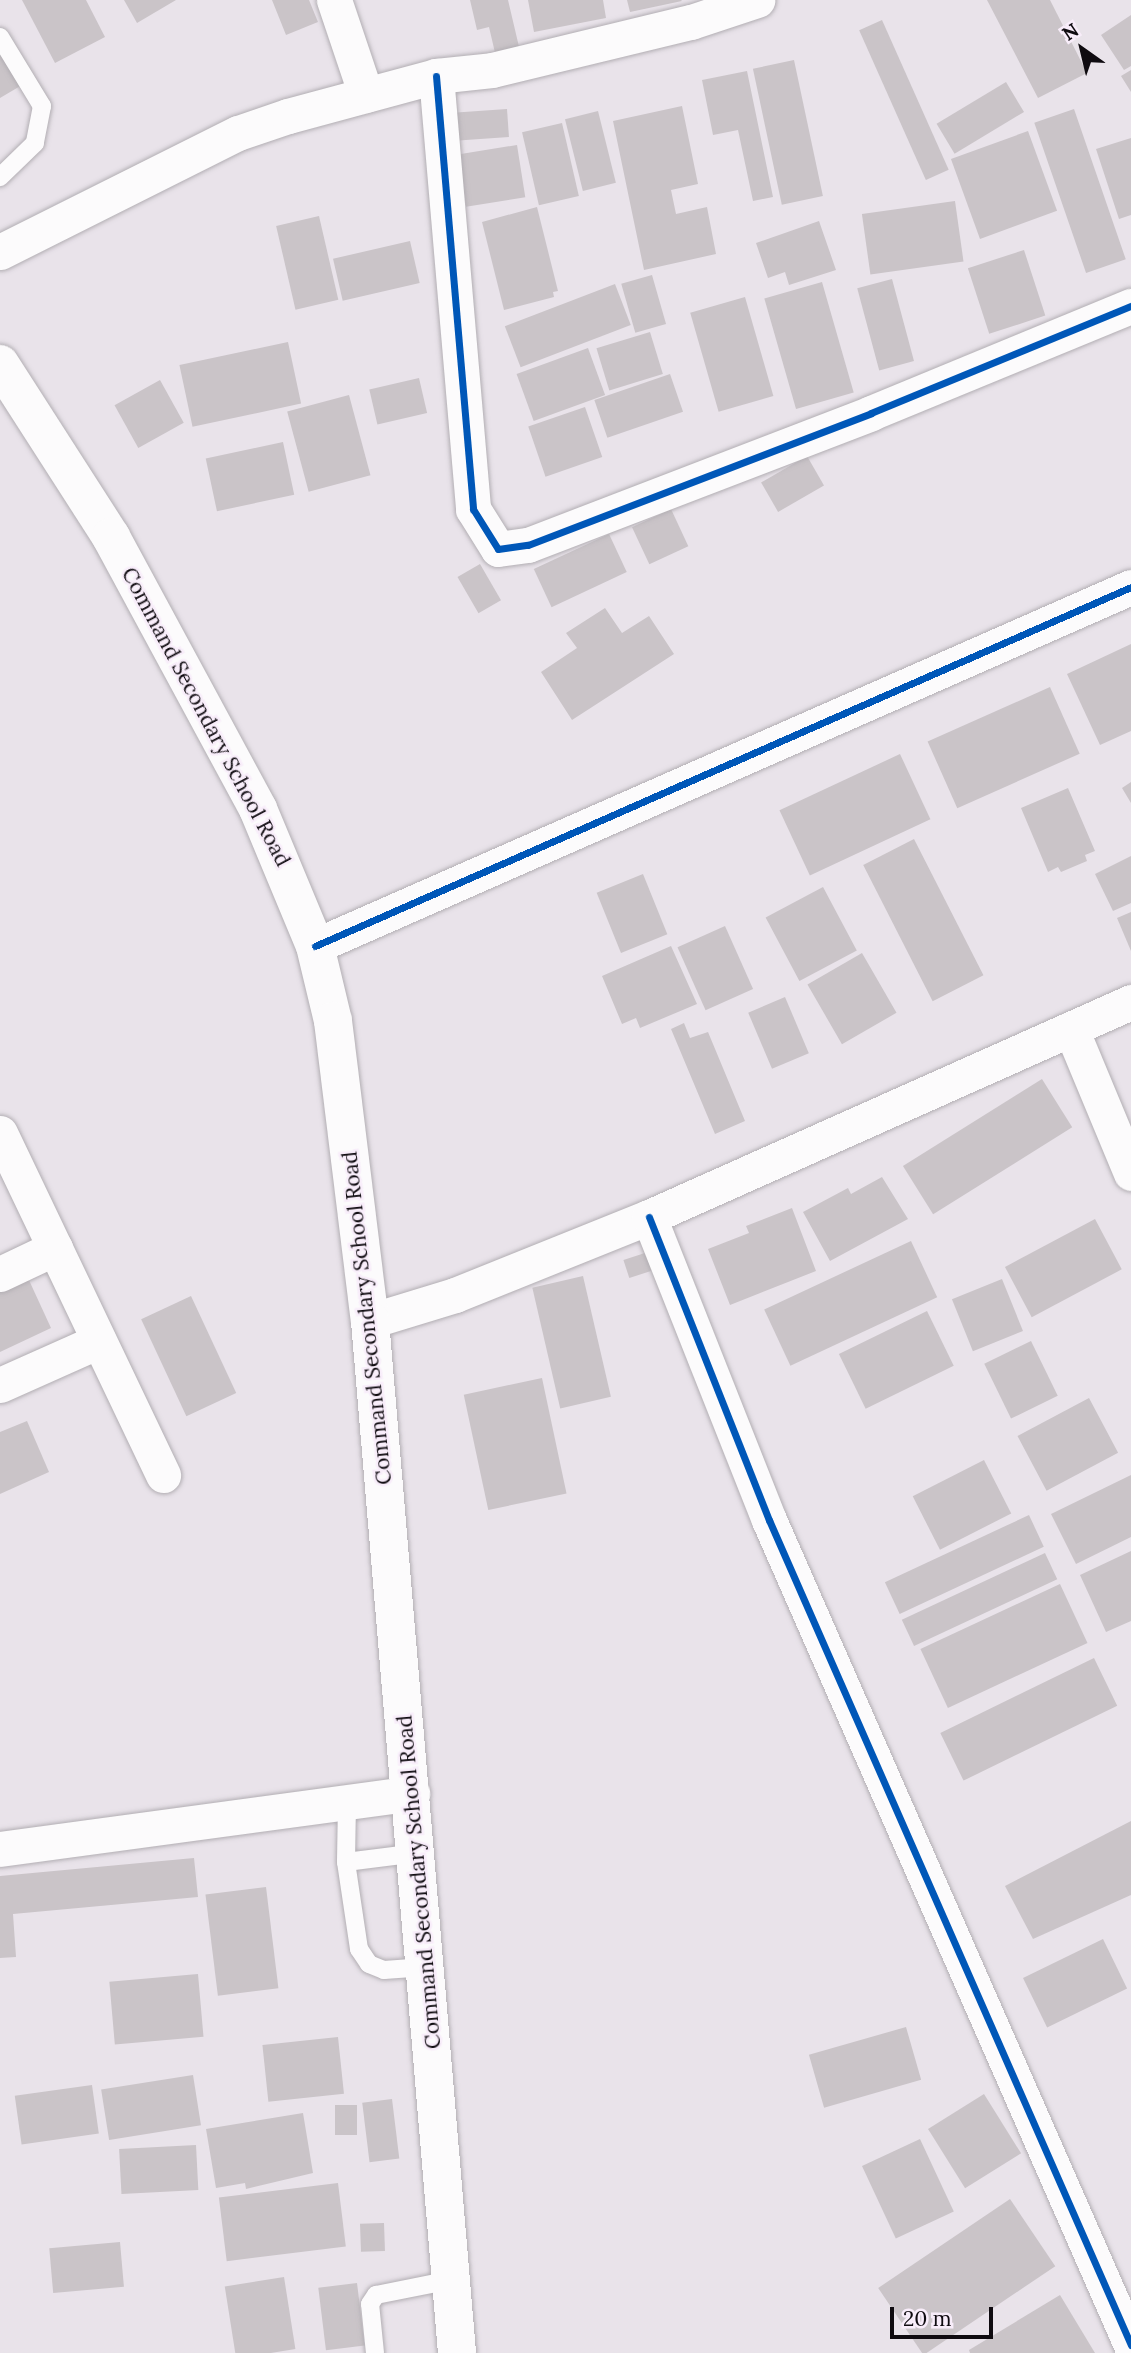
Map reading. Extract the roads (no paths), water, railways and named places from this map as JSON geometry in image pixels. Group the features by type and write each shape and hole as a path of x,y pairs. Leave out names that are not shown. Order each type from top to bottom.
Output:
{"main road":[{"name":"Command Secondary School Road","path":"0,364 130,573 258,808 315,946 333,1021 369,1321 412,1793 457,2353"}],"street":[{"path":"334,0 366,95"},
{"path":"0,251 238,133 436,76 506,67 691,22 757,0"},
{"path":"436,76 473,509 498,549 528,545 1131,306"},
{"path":"315,946 1131,587"},
{"path":"369,1321 455,1295 649,1217 1131,1002"},
{"path":"1071,1029 1131,1172"},
{"path":"0,1133 163,1475"},
{"path":"649,1217 769,1521 1131,2345"},
{"path":"0,1274 55,1248"},
{"path":"0,1385 99,1341"},
{"path":"0,1849 412,1793"}],"lane":[{"path":"0,37 43,106 35,143 0,177"},
{"path":"347,1803 346,1862 359,1949 369,1964 384,1970 426,1967"},
{"path":"346,1862 417,1853"},
{"path":"375,2353 369,2304 376,2295 452,2280"}]}
